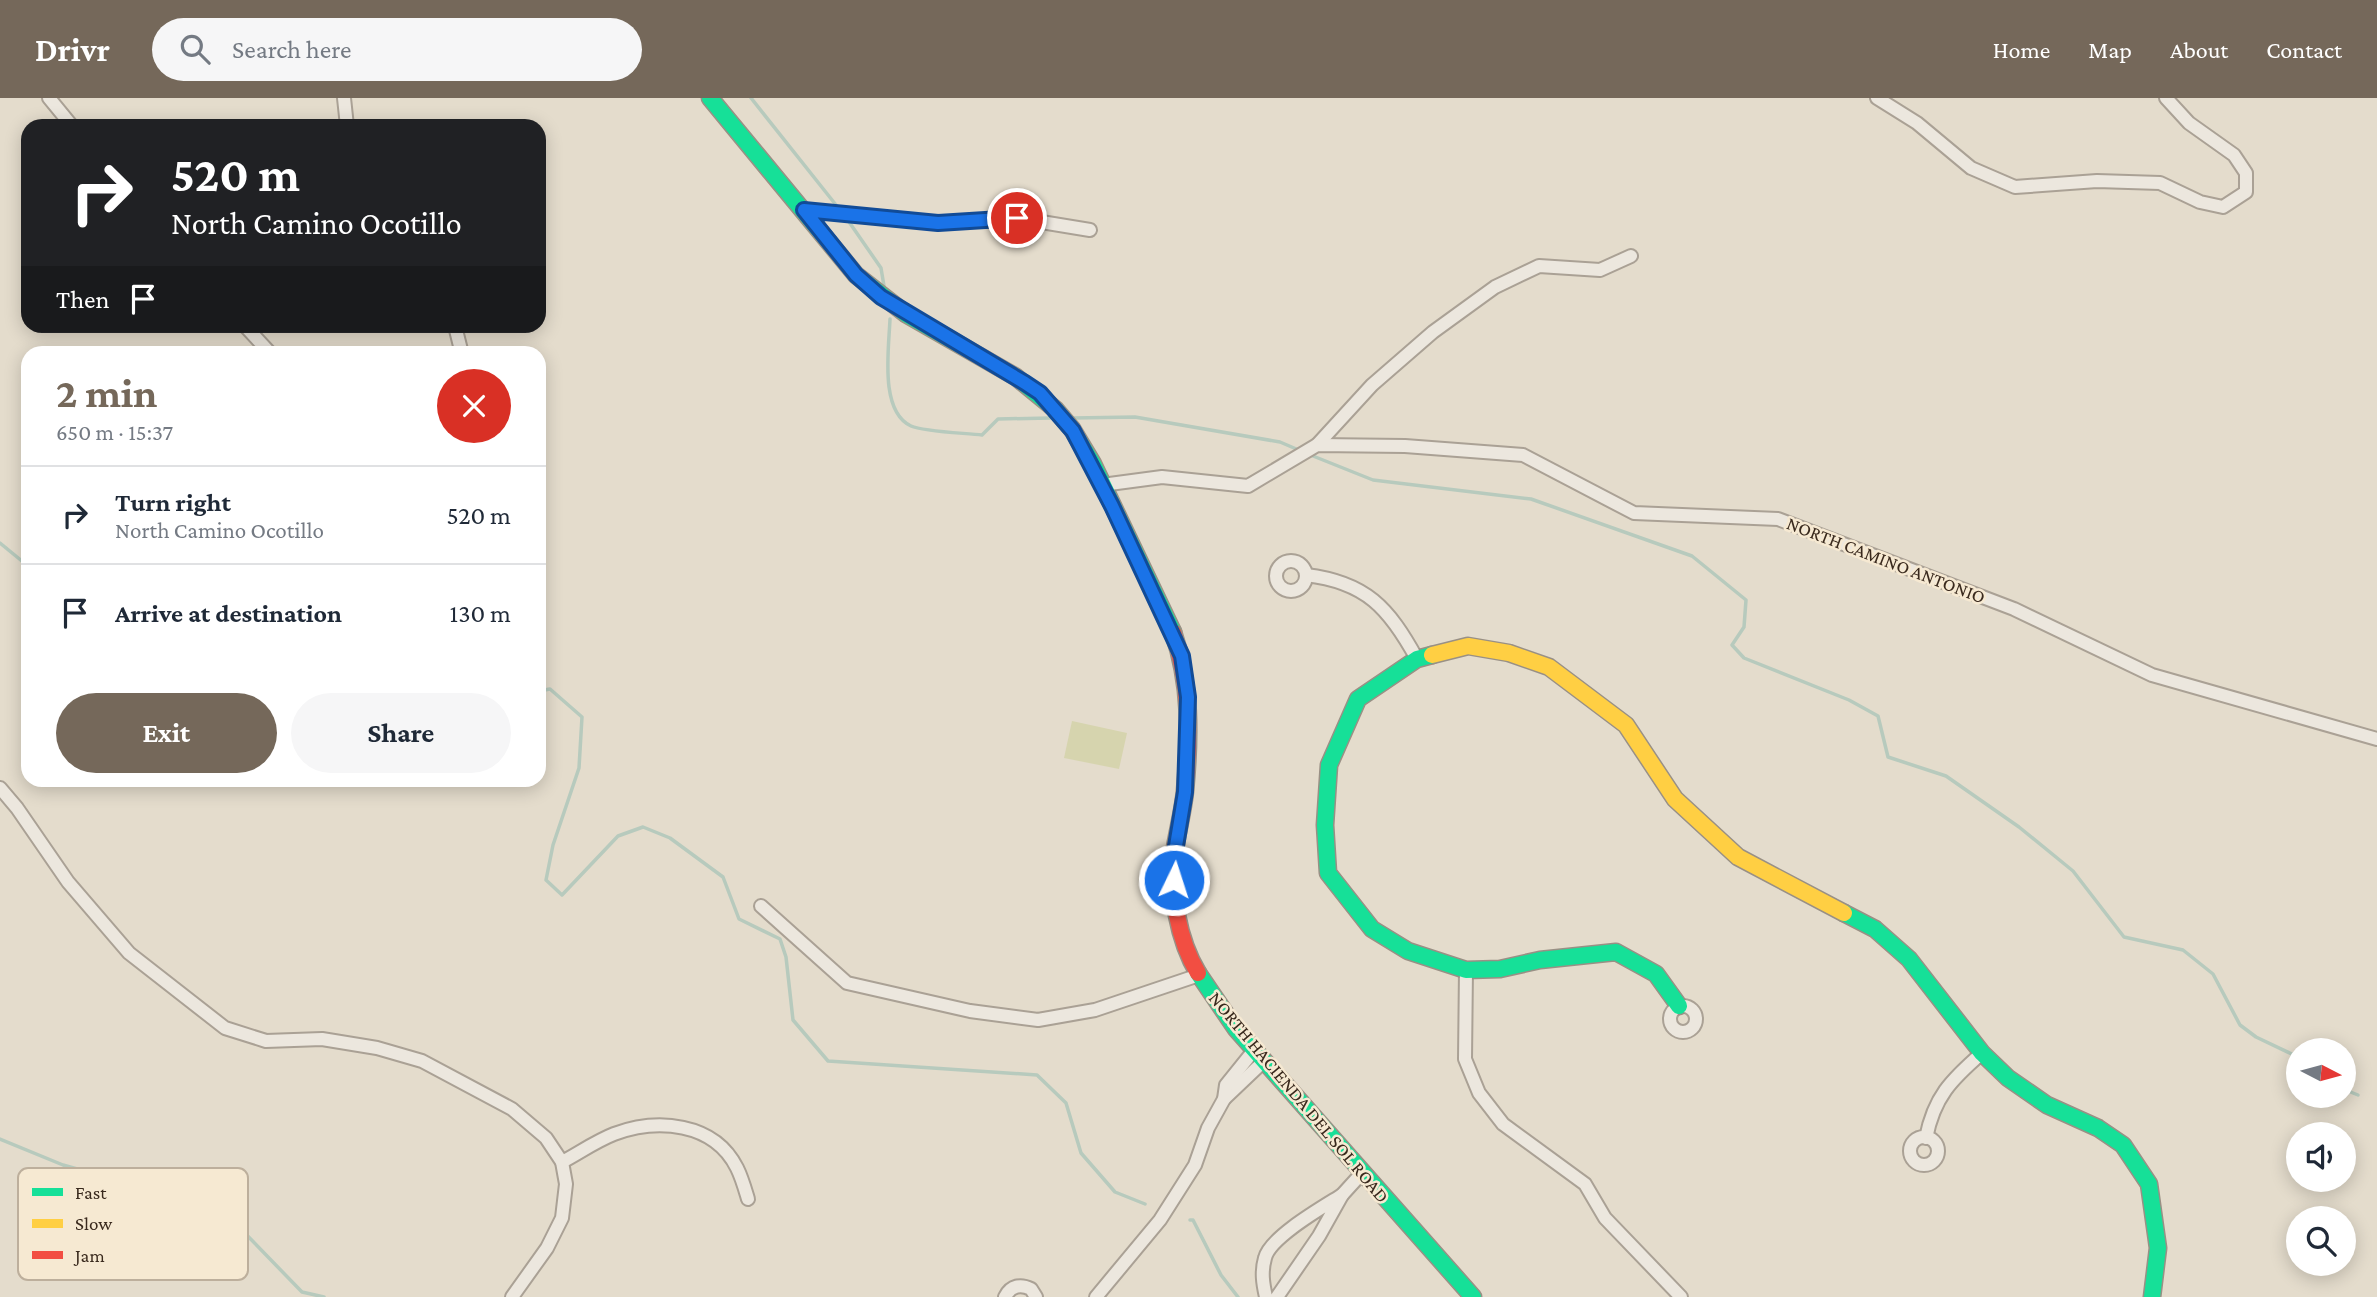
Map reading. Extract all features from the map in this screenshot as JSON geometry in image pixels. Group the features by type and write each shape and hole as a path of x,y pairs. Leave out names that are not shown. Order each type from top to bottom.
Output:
{"street":[{"path":"49,98 66,119"},
{"path":"344,98 346,119"},
{"name":"NORTH HACIENDA DEL SOL ROAD","path":"710,98 856,275 881,297 1040,393 1073,431 1166,616 1182,656 1188,697 1185,792 1173,864 1174,895 1188,953 1199,975 1259,1055 1473,1297"},
{"path":"1877,98 1917,123 1971,168 2015,187 2097,181 2160,183 2200,202 2223,207 2246,192 2246,173 2234,155 2189,123 2166,98"},
{"path":"804,210 938,223 1017,218 1090,230"},
{"path":"1102,485 1162,477 1248,486 1317,445 1382,376 1433,331 1494,287 1539,266 1600,270 1631,256"},
{"path":"252,333 264,346"},
{"name":"NORTH CAMINO ANTONIO","path":"1317,445 1405,446 1523,455 1634,513 1778,519 2014,609 2152,675 2377,739"},
{"path":"1306,575 1328,578 1368,595 1399,626 1417,659"},
{"path":"1679,1006 1656,974 1616,952 1540,960 1500,969 1466,970 1419,956 1372,929 1328,873 1325,825 1329,765 1358,699 1417,659 1468,646 1509,653 1549,667 1626,725 1675,799 1738,858 1875,929 1924,976 1982,1054 2008,1077 2047,1105 2098,1128 2123,1145 2149,1184 2158,1248 2152,1297"},
{"path":"0,789 17,808 68,882 129,953 225,1028 265,1041 322,1039 377,1048 422,1061 512,1110 546,1138 562,1162 566,1184 562,1218 547,1248 512,1297"},
{"path":"761,906 848,983 970,1011 1038,1020 1095,1010 1199,975"},
{"path":"1466,970 1465,1059 1479,1093 1503,1124 1585,1184 1605,1218 1681,1297"},
{"path":"1926,1138 1933,1109 1940,1096 1954,1078 1982,1054"},
{"path":"1096,1297 1160,1220 1195,1165 1208,1128 1224,1099 1226,1084 1259,1055"},
{"path":"562,1162 613,1134 651,1125 680,1126 699,1132 729,1156 737,1167 748,1199"},
{"path":"1277,1297 1319,1236 1342,1195 1362,1173"},
{"path":"1266,1297 1262,1280 1265,1255 1292,1227 1342,1195"},
{"path":"1006,1297 1011,1289 1018,1286 1031,1289 1036,1297"}],"shaded area":[{"path":"1072,721 1127,733 1119,769 1064,758"}],"waterway":[{"path":"751,98 840,210"},
{"path":"847,219 881,268 884,286"},
{"path":"890,319 890,393 894,407 901,418 911,426 982,435 998,419 1050,418"},
{"path":"1073,418 1135,417 1280,442 1301,451"},
{"path":"1308,454 1373,480 1531,499 1692,556 1746,600 1744,627 1732,645 1744,658 1849,700 1878,716 1888,757 1946,776 2019,827 2073,871 2124,937 2183,950 2213,974 2240,1025 2256,1037 2286,1051"},
{"path":"0,543 21,560"},
{"path":"546,690 550,689 582,717 579,768 553,845 546,880 562,895 618,836 643,827 670,838 723,877 739,919 780,939 786,957 793,1020 828,1061 1037,1075 1066,1103 1081,1153 1115,1192 1145,1204"},
{"path":"0,1139 74,1168"},
{"path":"1190,1220 1193,1220 1221,1275 1238,1297"},
{"path":"248,1236 302,1292 324,1297"}],"traffic: fast":[{"path":"710,98 856,275 906,314 1016,377 1055,409 1072,429 1093,464 1173,632"},
{"path":"1432,655 1417,659 1358,699 1329,765 1325,825 1328,873 1372,929 1408,951 1466,970 1500,969 1540,960 1616,952 1656,974 1679,1006"},
{"path":"1844,913 1875,929 1909,959 1982,1053 2008,1078 2047,1105 2098,1128 2123,1145 2149,1184 2158,1248 2152,1297"},
{"path":"1198,973 1236,1029 1473,1297"}],"traffic: slow":[{"path":"1432,655 1468,646 1509,653 1549,667 1626,725 1675,799 1738,857 1844,913"}],"traffic: jam":[{"path":"1173,632 1183,671 1188,710 1185,791 1174,854 1173,884 1185,946 1198,973"}],"route":[{"path":"1017,218 938,223 804,210 856,275 881,297 1040,393 1073,431 1166,616 1182,656 1188,697 1185,792 1173,864 1174,880"}]}
